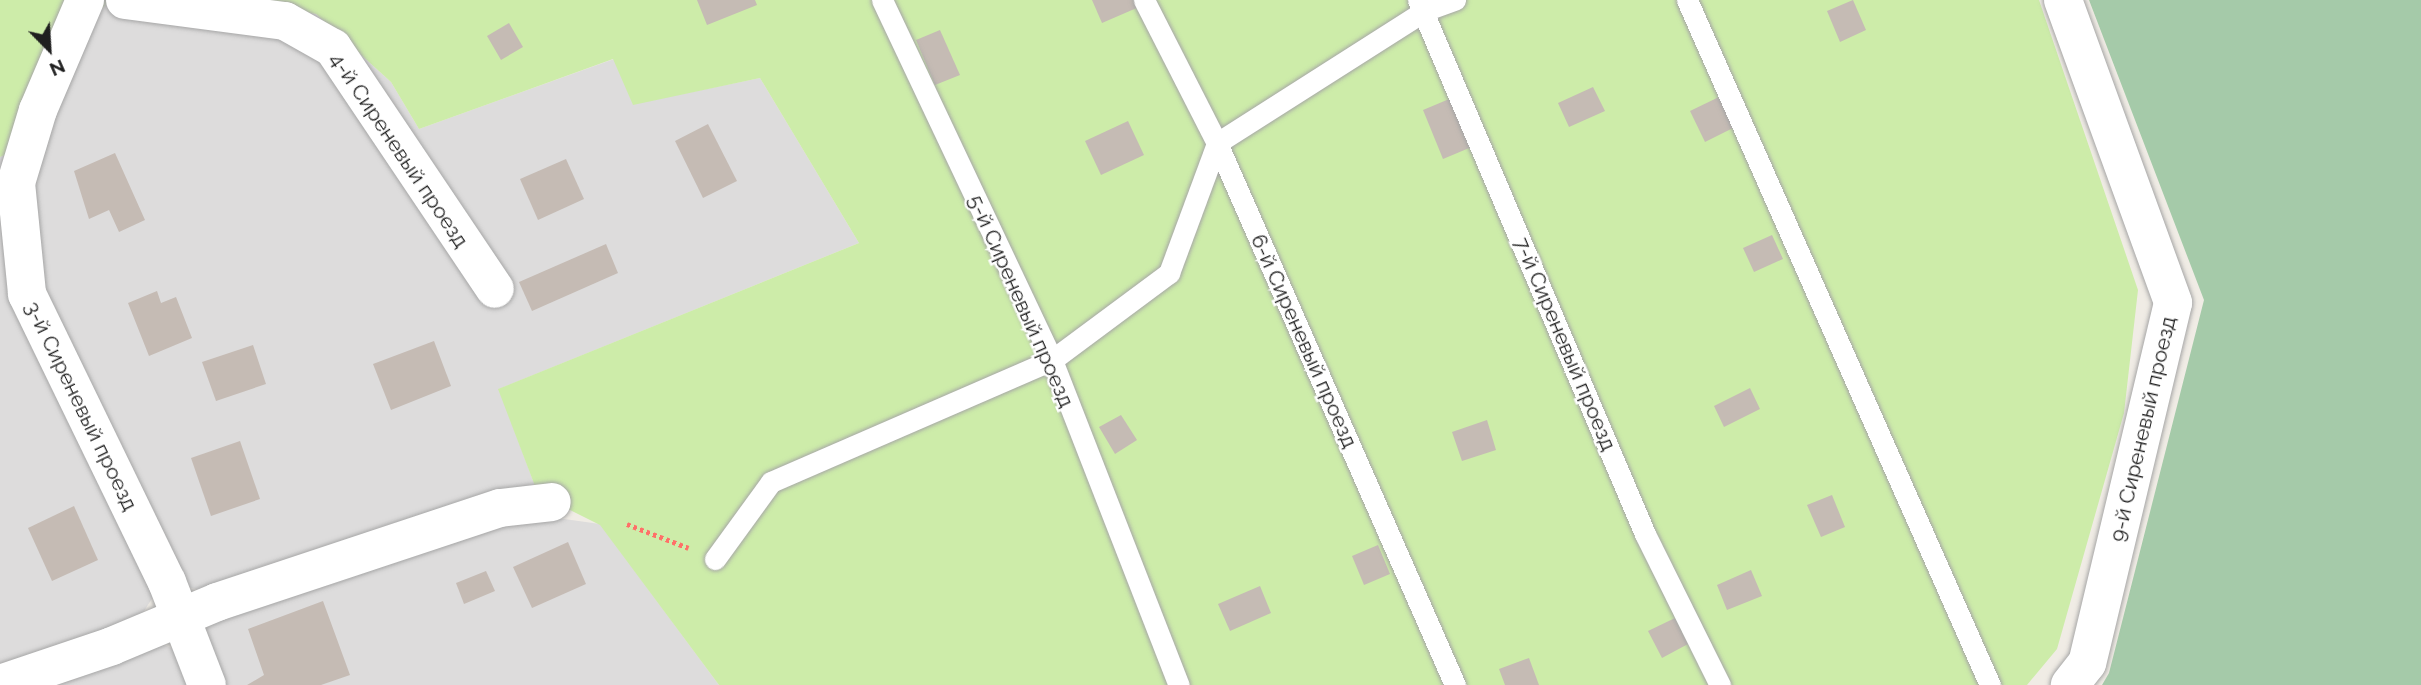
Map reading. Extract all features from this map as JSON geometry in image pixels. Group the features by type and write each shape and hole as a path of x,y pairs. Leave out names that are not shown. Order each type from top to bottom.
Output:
{"street":[{"name":"3-й Сиреневый проезд","path":"85,0 38,110 16,183 27,294 167,582 206,685"},
{"name":"4-й Сиреневый проезд","path":"125,0 285,21 333,48 495,289"},
{"name":"9-й Сиреневый проезд","path":"2063,0 2173,303 2079,674"},
{"path":"0,684 180,617 500,508 552,502"}],"lane":[{"name":"5-й Сиреневый проезд","path":"881,0 1052,359 1179,685"},
{"name":"6-й Сиреневый проезд","path":"1144,0 1217,143 1455,685"},
{"path":"715,559 771,482 1052,359 1169,273 1217,143 1421,6 1455,0"},
{"path":"1686,0 1990,685"},
{"name":"7-й Сиреневый проезд","path":"1421,6 1645,534 1720,685"}],"path":[{"path":"627,524 715,559"}],"shaded area":[{"path":"110,0 235,0 316,14 391,82 419,129 614,59 633,104 760,78 859,243 499,389 538,494 214,594 188,587 35,285 29,189 39,140 95,16"},
{"path":"14,151 5,187 152,571 153,597 139,619 0,673 0,157"},
{"path":"557,518 600,524 719,685 221,685 204,630 218,613 499,523"},
{"path":"157,642 176,650 192,685 28,685"}],"green space":[{"path":"0,0 110,0 95,16 39,140 0,157"},
{"path":"235,0 2039,0 2138,290 2124,413 2057,649 2027,685 719,685 600,525 538,494 498,389 859,243 760,78 633,105 613,59 419,129 391,82 316,14"},
{"path":"2089,0 2421,0 2421,685 2102,685 2109,673 2204,300"}],"building":[{"path":"697,0 755,0 757,5 707,25"},
{"path":"1092,0 1136,0 1139,7 1102,23"},
{"path":"1853,0 1866,30 1840,42 1827,11"},
{"path":"509,23 523,47 501,60 487,36"},
{"path":"940,30 960,75 935,85 916,40"},
{"path":"1593,87 1605,111 1569,127 1558,103"},
{"path":"1721,96 1735,127 1705,142 1690,111"},
{"path":"1454,97 1474,146 1443,159 1423,110"},
{"path":"1128,121 1144,155 1101,175 1085,141"},
{"path":"708,124 737,181 703,198 675,141"},
{"path":"115,153 145,220 119,232 109,210 89,219 74,171"},
{"path":"566,159 584,199 538,220 520,179"},
{"path":"1772,235 1783,259 1754,272 1743,248"},
{"path":"606,244 618,273 532,311 519,282"},
{"path":"157,291 161,303 176,297 192,338 149,356 128,303"},
{"path":"434,341 451,386 391,410 373,364"},
{"path":"253,345 266,384 216,401 202,362"},
{"path":"1750,388 1760,409 1724,427 1714,406"},
{"path":"1121,415 1137,440 1115,454 1099,427"},
{"path":"1487,420 1496,450 1462,461 1452,432"},
{"path":"240,441 260,499 211,516 191,458"},
{"path":"1832,495 1845,527 1821,537 1807,505"},
{"path":"74,506 98,560 52,581 28,528"},
{"path":"568,542 586,584 532,608 513,567"},
{"path":"1378,545 1390,574 1364,585 1352,556"},
{"path":"1751,570 1762,596 1727,610 1717,585"},
{"path":"486,571 495,591 464,604 456,583"},
{"path":"1260,586 1271,613 1230,631 1218,604"},
{"path":"323,601 350,675 321,685 247,685 264,675 248,629"},
{"path":"1675,618 1688,644 1662,658 1648,631"},
{"path":"1529,658 1539,685 1505,685 1499,669"}]}
